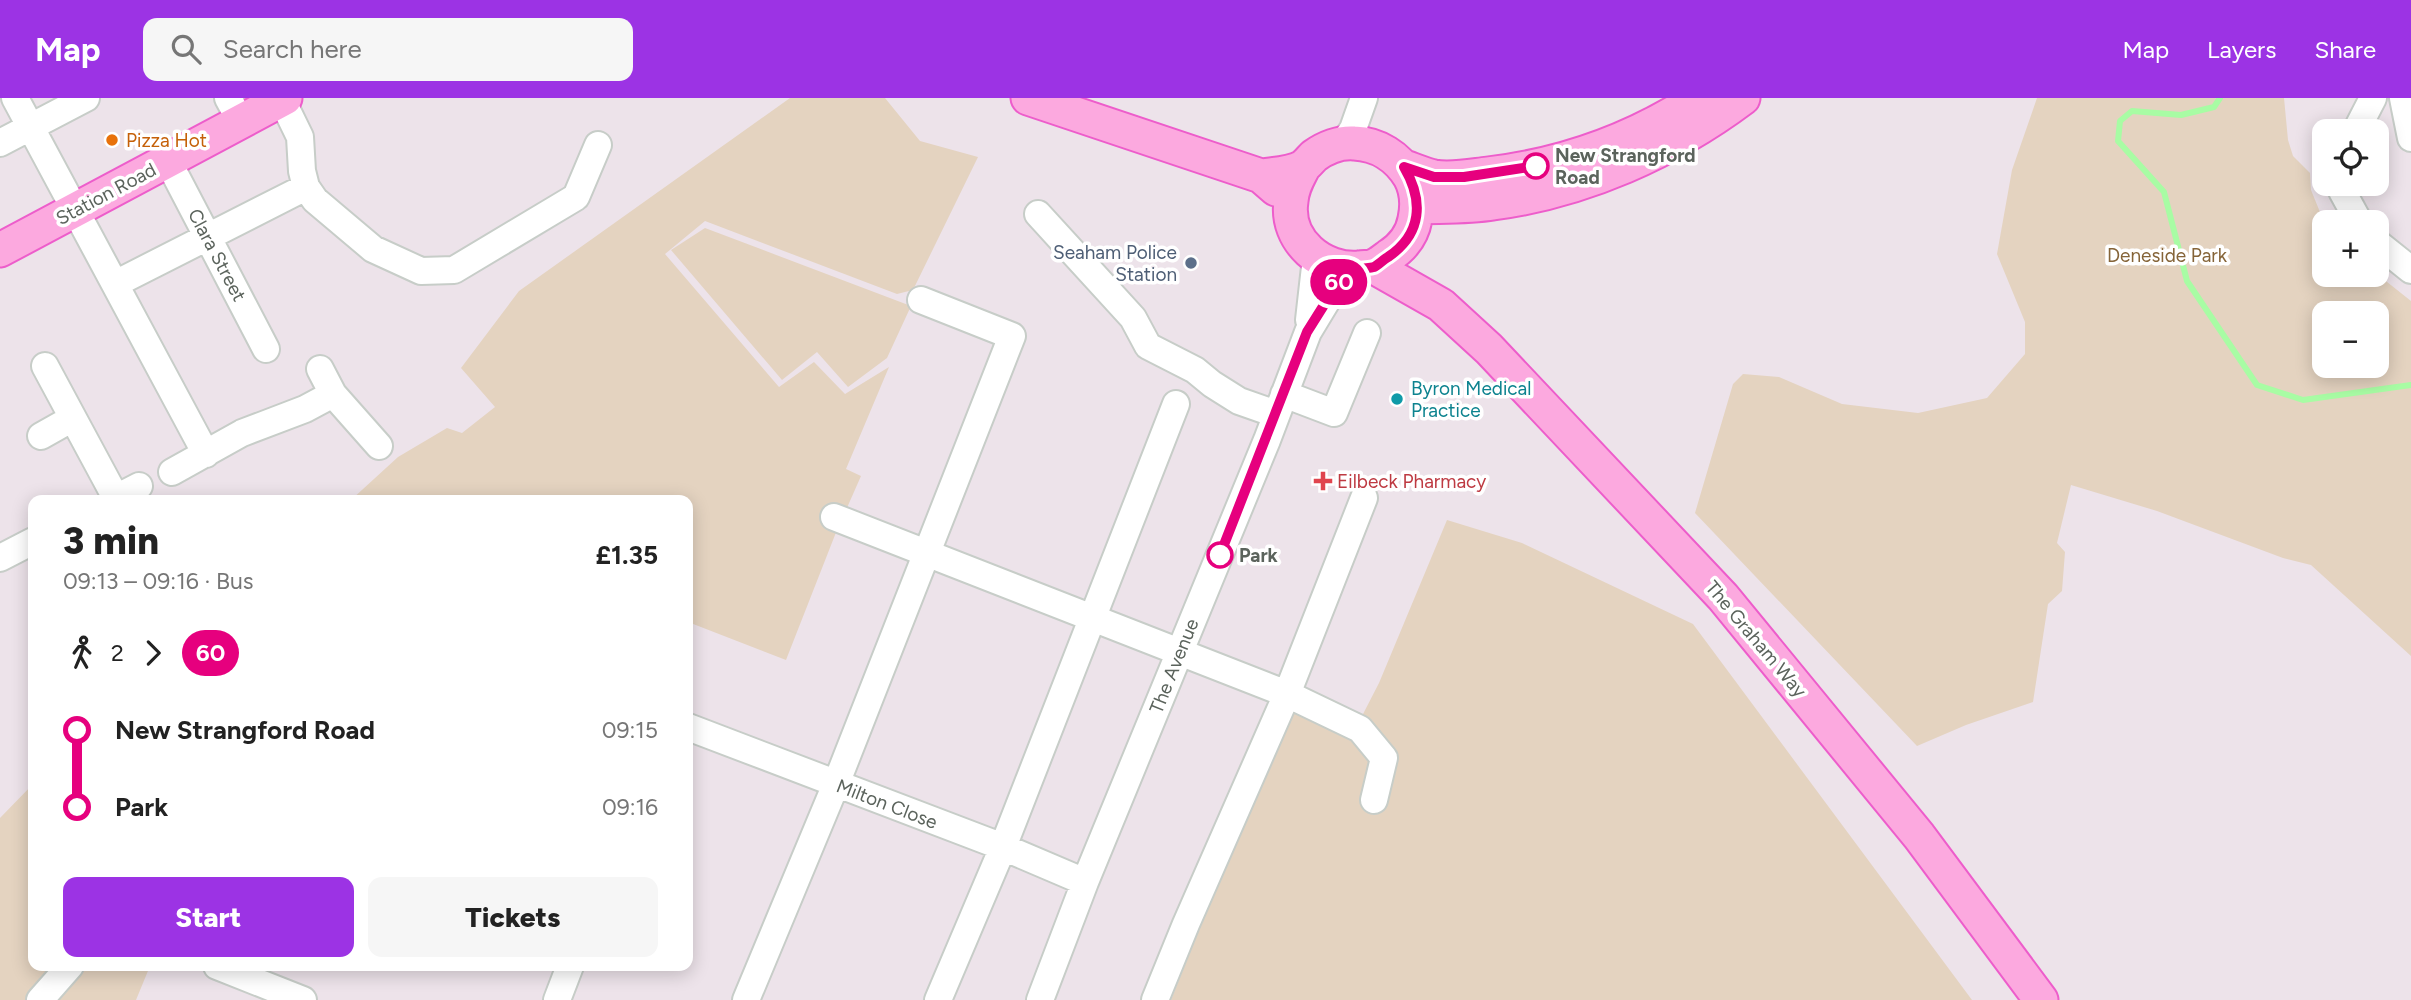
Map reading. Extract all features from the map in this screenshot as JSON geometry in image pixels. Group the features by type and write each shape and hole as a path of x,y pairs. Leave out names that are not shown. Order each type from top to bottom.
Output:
{"main road":[{"path":"1028,98 1261,176 1290,204"},
{"path":"1404,167 1434,177 1464,177 1523,170 1617,142 1670,116 1698,98"},
{"path":"1418,206 1492,204 1603,176 1663,149 1717,118 1744,98"},
{"name":"Station Road","path":"0,250 167,161 235,110 284,99"},
{"path":"1261,176 1304,166 1322,151 1358,145 1390,154 1404,167 1413,183 1418,206 1413,228 1403,247 1360,268 1331,266 1316,258 1301,243 1292,224 1290,204 1294,184 1304,166"},
{"name":"The Graham Way","path":"1403,247 1441,305 1489,349 1723,597 1919,836 2041,1000"},
{"name":"The Graham Way","path":"1360,268 1441,305"}],"street":[{"path":"15,98 206,454"},
{"path":"0,144 86,98"},
{"path":"1358,145 1353,130 1365,98"},
{"path":"2362,119 2373,98"},
{"path":"2403,98 2411,138"},
{"path":"284,99 300,137 302,172 306,187 323,208 373,249 421,271 454,270 576,197 598,145"},
{"name":"Clara Street","path":"167,161 266,349"},
{"path":"115,284 306,187"},
{"path":"1038,214 1133,318 1148,345 1195,370 1239,401 1280,404 1334,413 1367,333"},
{"path":"2389,252 2411,270"},
{"name":"The Avenue","path":"1040,1000 1307,332 1316,258"},
{"name":"The Avenue","path":"1307,332 1360,268"},
{"path":"746,1000 835,784 1012,336 921,300"},
{"path":"45,366 73,418 122,495"},
{"path":"320,369 332,394 379,446"},
{"path":"172,472 242,433 305,409 332,394"},
{"path":"938,1000 1003,848 1176,404"},
{"path":"41,436 73,418"},
{"path":"1155,1000 1287,694 1364,498"},
{"path":"834,517 1287,694 1360,729 1384,758 1374,800"},
{"path":"0,558 28,544"},
{"name":"Milton Close","path":"693,729 1085,882"},
{"path":"40,1000 66,971"},
{"path":"230,971 303,1000"},
{"path":"556,1000 568,971"}],"green space":[{"path":"790,98 885,98 920,141 978,157 913,290 897,294 705,221 665,254 779,387 814,362 845,394 889,367 846,469 861,476 786,660 693,624 693,495 356,495 398,457 447,428 462,433 495,407 461,368 519,291"},
{"name":"Deneside Park","path":"2037,98 2284,98 2288,140 2293,156 2310,173 2312,196 2319,210 2312,210 2312,287 2389,287 2389,284 2411,301 2411,656 2311,565 2283,558 2157,511 2071,485 2057,543 2065,552 2062,591 2048,604 2033,702 1966,725 1917,746 1695,513 1733,384 1743,374 1779,377 1842,404 1918,413 1987,398 2025,354 2025,322 1997,254 2012,170"},
{"path":"705,228 911,306 887,358 848,387 817,352 782,380 671,250"},
{"path":"1447,520 1522,543 1693,624 1972,1000 1171,1000 1295,688 1362,716 1379,683"},
{"path":"28,789 28,971 148,971 136,1000 0,1000 0,818"}],"waterway":[{"path":"2220,98 2214,107 2181,115 2132,111 2120,121 2118,141 2164,192 2187,281 2257,385 2303,400 2411,385"}],"bus line":[{"name":"60","path":"1220,555 1307,332 1346,270 1374,267 1403,247 1413,228 1418,206 1413,183 1404,167 1434,177 1464,177 1536,166"}],"place":[{"name":"Pizza Hot","path":"112,140"},
{"name":"New Strangford Road","path":"1536,166"},
{"name":"Seaham Police Station","path":"1191,263"},
{"name":"Byron Medical Practice","path":"1397,399"},
{"name":"Eilbeck Pharmacy","path":"1323,481"},
{"name":"Park","path":"1220,555"}]}
